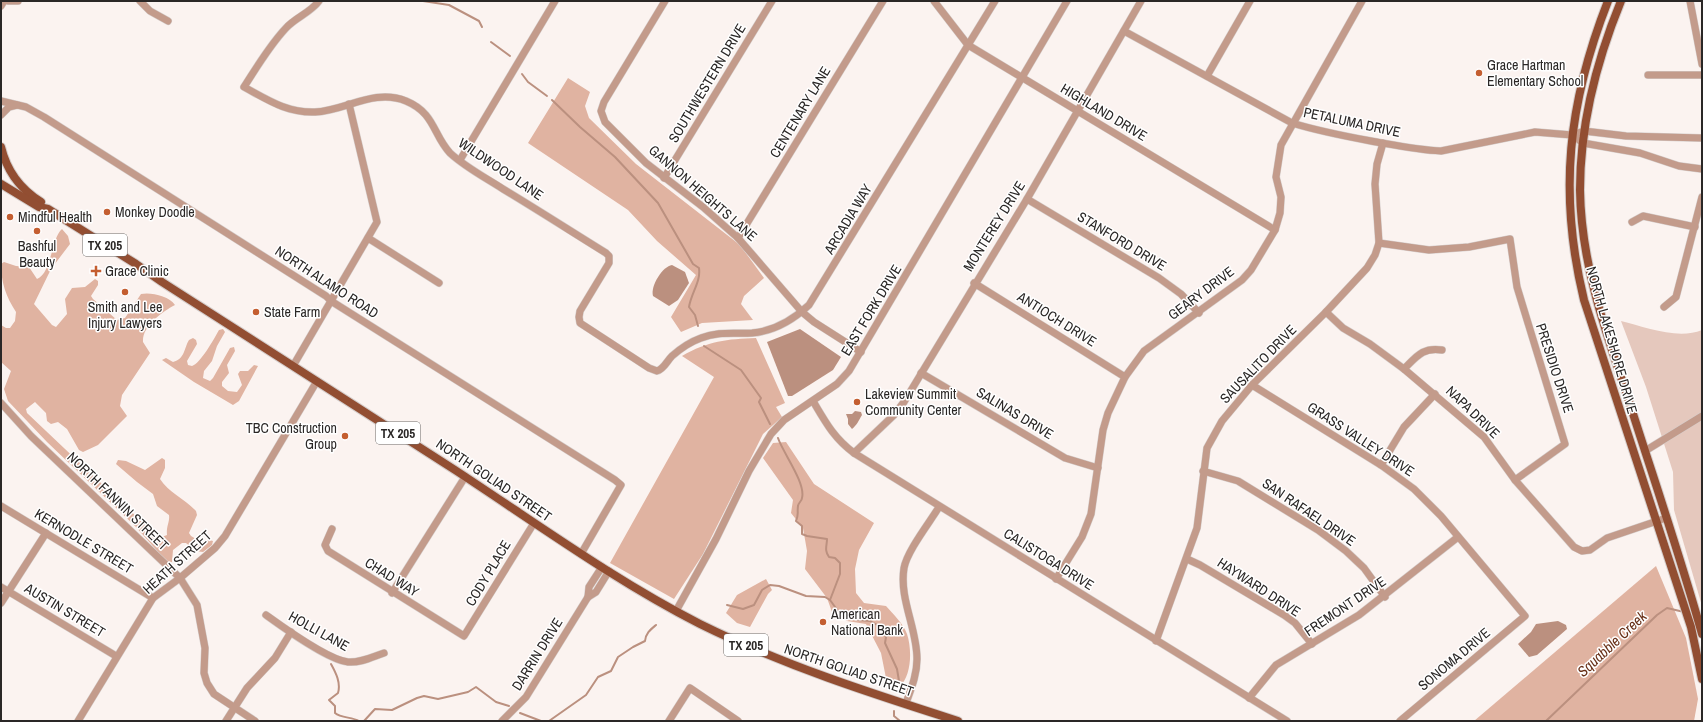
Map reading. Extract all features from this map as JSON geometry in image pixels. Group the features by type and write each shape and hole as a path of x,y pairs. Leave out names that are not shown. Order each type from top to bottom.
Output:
{"main road":[{"name":"NORTH LAKESHORE DRIVE","path":"1608,1 1584,71 1576,105 1572,135 1569,206 1577,268 1588,314 1697,647 1702,679"},
{"name":"NORTH LAKESHORE DRIVE","path":"1621,1 1598,62 1584,130 1580,194 1588,264 1601,316 1702,634"},
{"name":"TX 205","path":"1,147 7,165 19,184 48,209"},
{"name":"NORTH GOLIAD STREET","path":"1,184 39,207 48,209 465,476 581,554 676,611 749,647 795,666 906,703 941,718 954,720"},
{"path":"1633,455 1645,451"}],"street":[{"path":"1,6 4,1"},
{"path":"8,1 18,1"},
{"path":"140,1 150,11 168,21"},
{"name":"WILDWOOD LANE","path":"319,1 313,9 286,28 265,55 244,87 282,108 304,112 316,112 379,97 396,98 406,101 427,115 450,152 460,160 606,253 610,260 608,267 580,311 579,320 585,327 649,368 660,370"},
{"path":"460,160 555,1"},
{"name":"GANNON HEIGHTS LANE","path":"664,1 604,102 601,114 604,122 646,163 703,207 738,238 802,312 825,330 861,352"},
{"name":"SOUTHWESTERN DRIVE","path":"664,178 772,1"},
{"name":"CENTENARY LANE","path":"738,238 883,1"},
{"name":"HIGHLAND DRIVE","path":"934,1 968,45 1274,230"},
{"name":"ARCADIA WAY","path":"660,370 680,349 702,337 728,332 753,333 766,331 787,322 802,312 816,297 995,1"},
{"name":"EAST FORK DRIVE","path":"676,611 716,539 749,471 771,434 784,420 837,384 849,371 1067,1"},
{"name":"MONTEREY DRIVE","path":"854,453 894,415 921,373 974,283 1027,199 1141,1"},
{"path":"1207,76 1250,1"},
{"name":"GEARY DRIVE","path":"1056,578 1082,537 1088,523 1091,514 1103,430 1108,413 1125,377 1144,351 1199,313 1242,280 1252,270 1274,230 1280,213 1281,197 1276,177 1277,162 1281,145 1362,1"},
{"path":"1690,1 1702,64"},
{"name":"PETALUMA DRIVE","path":"1124,31 1292,123 1316,130 1383,143 1441,151 1533,132 1572,135 1584,130"},
{"path":"1648,75 1702,75"},
{"name":"NORTH ALAMO ROAD","path":"1,102 31,109 326,296 330,301 611,477 621,485 581,554"},
{"path":"293,366 378,222 349,104"},
{"path":"1,115 9,107 17,105"},
{"path":"1584,130 1626,136 1702,138"},
{"path":"1572,135 1583,143 1640,152 1679,166 1702,169"},
{"name":"SAUSALITO DRIVE","path":"1156,641 1187,559 1199,516 1203,471 1207,448 1222,421 1252,385 1326,312 1367,268 1379,243 1376,184 1377,164 1383,143"},
{"path":"1664,306 1676,297 1696,227 1702,197"},
{"name":"STANFORD DRIVE","path":"1027,199 1159,278 1181,294 1199,313"},
{"path":"1632,222 1643,216 1696,227"},
{"path":"368,238 439,283"},
{"name":"PRESIDIO DRIVE","path":"1379,243 1429,250 1469,247 1510,239 1516,287 1565,444 1515,480"},
{"name":"ANTIOCH DRIVE","path":"974,283 1125,377"},
{"name":"NAPA DRIVE","path":"1326,312 1343,328 1370,344 1404,369 1484,437 1515,480 1574,547 1582,551 1590,550 1607,538 1625,530 1655,521"},
{"path":"1404,369 1417,355 1431,348 1442,350"},
{"name":"SALINAS DRIVE","path":"921,373 1065,458 1098,468"},
{"name":"HEATH STREET","path":"78,721 116,656 154,598 215,548 225,536 317,381"},
{"name":"GRASS VALLEY DRIVE","path":"1252,385 1381,465 1414,489 1458,537 1525,616"},
{"path":"1381,465 1404,427 1435,394"},
{"name":"CALISTOGA DRIVE","path":"813,401 832,433 840,442 854,453 1287,721"},
{"name":"NORTH FANNIN STREET","path":"1,404 31,436 180,578 198,605 205,648 204,673 207,683 214,694 256,721"},
{"path":"1645,451 1702,416"},
{"name":"SAN RAFAEL DRIVE","path":"1203,471 1238,481 1318,530 1346,551 1364,568 1385,597"},
{"path":"392,593 465,476"},
{"name":"KERNODLE STREET","path":"1,506 154,598"},
{"path":"906,703 914,680 917,658 903,582 905,566 915,546 939,507"},
{"path":"1655,521 1666,518"},
{"name":"CODY PLACE","path":"464,636 534,523"},
{"name":"CHAD WAY","path":"332,530 325,545 328,551 392,593 464,636"},
{"path":"1,604 46,533"},
{"name":"FREMONT DRIVE","path":"1249,698 1276,665 1359,615 1385,597 1458,537"},
{"name":"HAYWARD DRIVE","path":"1187,559 1200,565 1284,615 1295,623 1312,644"},
{"name":"DARRIN DRIVE","path":"502,721 526,697 588,597 589,587 605,569"},
{"name":"AUSTIN STREET","path":"1,587 116,656"},
{"name":"HOLLI LANE","path":"266,615 291,632 335,658 347,662 358,662 384,653"},
{"name":"SONOMA DRIVE","path":"1400,721 1525,616"},
{"path":"226,721 255,679 275,658 291,632"},
{"path":"669,721 690,688 738,721"}],"shaded area":[{"path":"568,78 590,92 585,106 589,118 636,164 740,245 764,278 744,296 741,304 753,320 702,323 681,332 671,317 696,275 657,241 628,210 528,143"},
{"path":"62,229 68,236 70,244 51,269 34,304 52,325 56,327 67,314 65,299 72,288 85,287 95,279 98,281 98,285 91,296 117,320 125,318 141,294 160,295 169,299 175,305 164,311 149,325 146,330 143,342 150,353 122,395 120,406 127,416 98,445 83,452 79,450 67,429 58,422 51,424 47,421 46,413 35,402 26,409 27,413 159,538 167,535 169,515 157,506 153,494 116,464 118,460 126,461 145,470 162,458 165,460 165,468 160,479 172,492 196,511 197,515 189,533 201,542 209,540 213,541 212,545 203,552 195,551 186,543 182,543 173,550 172,562 168,563 135,526 47,442 8,401 4,389 11,371 1,362 1,325 6,328 10,328 15,321 16,312 9,301 5,289 1,264 4,262 16,266 29,267 37,279 46,270 58,233"},
{"path":"672,265 685,272 689,283 678,300 669,306 653,296 653,287 661,273 668,266"},
{"path":"1621,321 1662,332 1683,334 1702,330 1702,606 1674,510 1673,472 1646,387"},
{"path":"223,329 225,332 217,346 212,361 204,371 203,378 210,381 213,378 230,348 234,347 235,351 227,365 229,373 222,382 222,386 228,391 237,392 242,385 238,374 240,371 248,371 254,365 258,366 239,401 233,405 194,382 162,360 166,358 173,362 177,361 182,356 189,340 193,338 196,340 197,344 187,361 188,365 192,366 203,356 219,330"},
{"path":"800,329 841,357 833,370 792,396 788,396 767,342"},
{"path":"756,338 785,403 776,407 782,417 763,434 703,554 674,599 610,563 714,377 682,356 709,344 736,339"},
{"path":"855,411 861,412 862,415 852,429 848,424 846,414 852,414"},
{"path":"786,442 814,484 874,523 859,550 855,569 856,593 864,603 886,606 898,619 907,634 910,647 909,669 899,687 886,678 881,653 866,624 847,621 832,612 827,598 805,569 807,551 803,528 791,513 793,500 763,458 773,443"},
{"path":"1656,566 1686,638 1698,699 1694,721 1474,721"},
{"path":"766,579 772,590 768,594 750,627 737,623 726,613 737,595"},
{"path":"1558,621 1566,625 1567,629 1537,655 1529,657 1518,644 1531,632 1536,624"}],"waterway":[{"path":"423,1 449,5 479,21 482,27"},
{"path":"491,42 510,56"},
{"path":"522,74 528,82 547,96"},
{"path":"552,100 580,127 615,157 658,203 693,264 699,268 699,278 689,307 695,315 698,326"},
{"path":"704,346 741,370 761,398 759,402 770,424"},
{"path":"778,438 801,484 802,498 798,505 798,515 796,521 802,526 802,534 827,539 827,555 835,558 840,563 840,574 830,600 838,611 852,615 858,620 870,621 879,626 886,637 885,643 897,669 899,681"},
{"path":"727,605 743,609 754,605 762,590 770,585 779,586 806,596 825,597 830,600"},
{"name":"Squabble Creek","path":"1546,721 1657,615 1667,608 1684,612"},
{"path":"549,721 586,695 598,677 611,671 618,657 645,641 647,634 656,625"},
{"path":"331,664 336,674 339,686 338,693 329,700 335,706 335,713 340,716 359,721"},
{"path":"364,721 375,709 392,710 424,696 438,699 468,692 476,687 496,702 509,706"},
{"path":"894,711 894,716 900,721"},
{"path":"520,713 541,721"}],"place":[{"name":"Grace Hartman Elementary School","path":"1479,73"},
{"name":"Monkey Doodle","path":"107,212"},
{"name":"Mindful Health","path":"10,217"},
{"name":"Bashful Beauty","path":"37,231"},
{"name":"Grace Clinic","path":"96,271"},
{"name":"Smith and Lee Injury Lawyers","path":"125,292"},
{"name":"State Farm","path":"256,312"},
{"name":"Lakeview Summit Community Center","path":"857,402"},
{"name":"TBC Construction Group","path":"345,436"},
{"name":"American National Bank","path":"823,622"}]}
